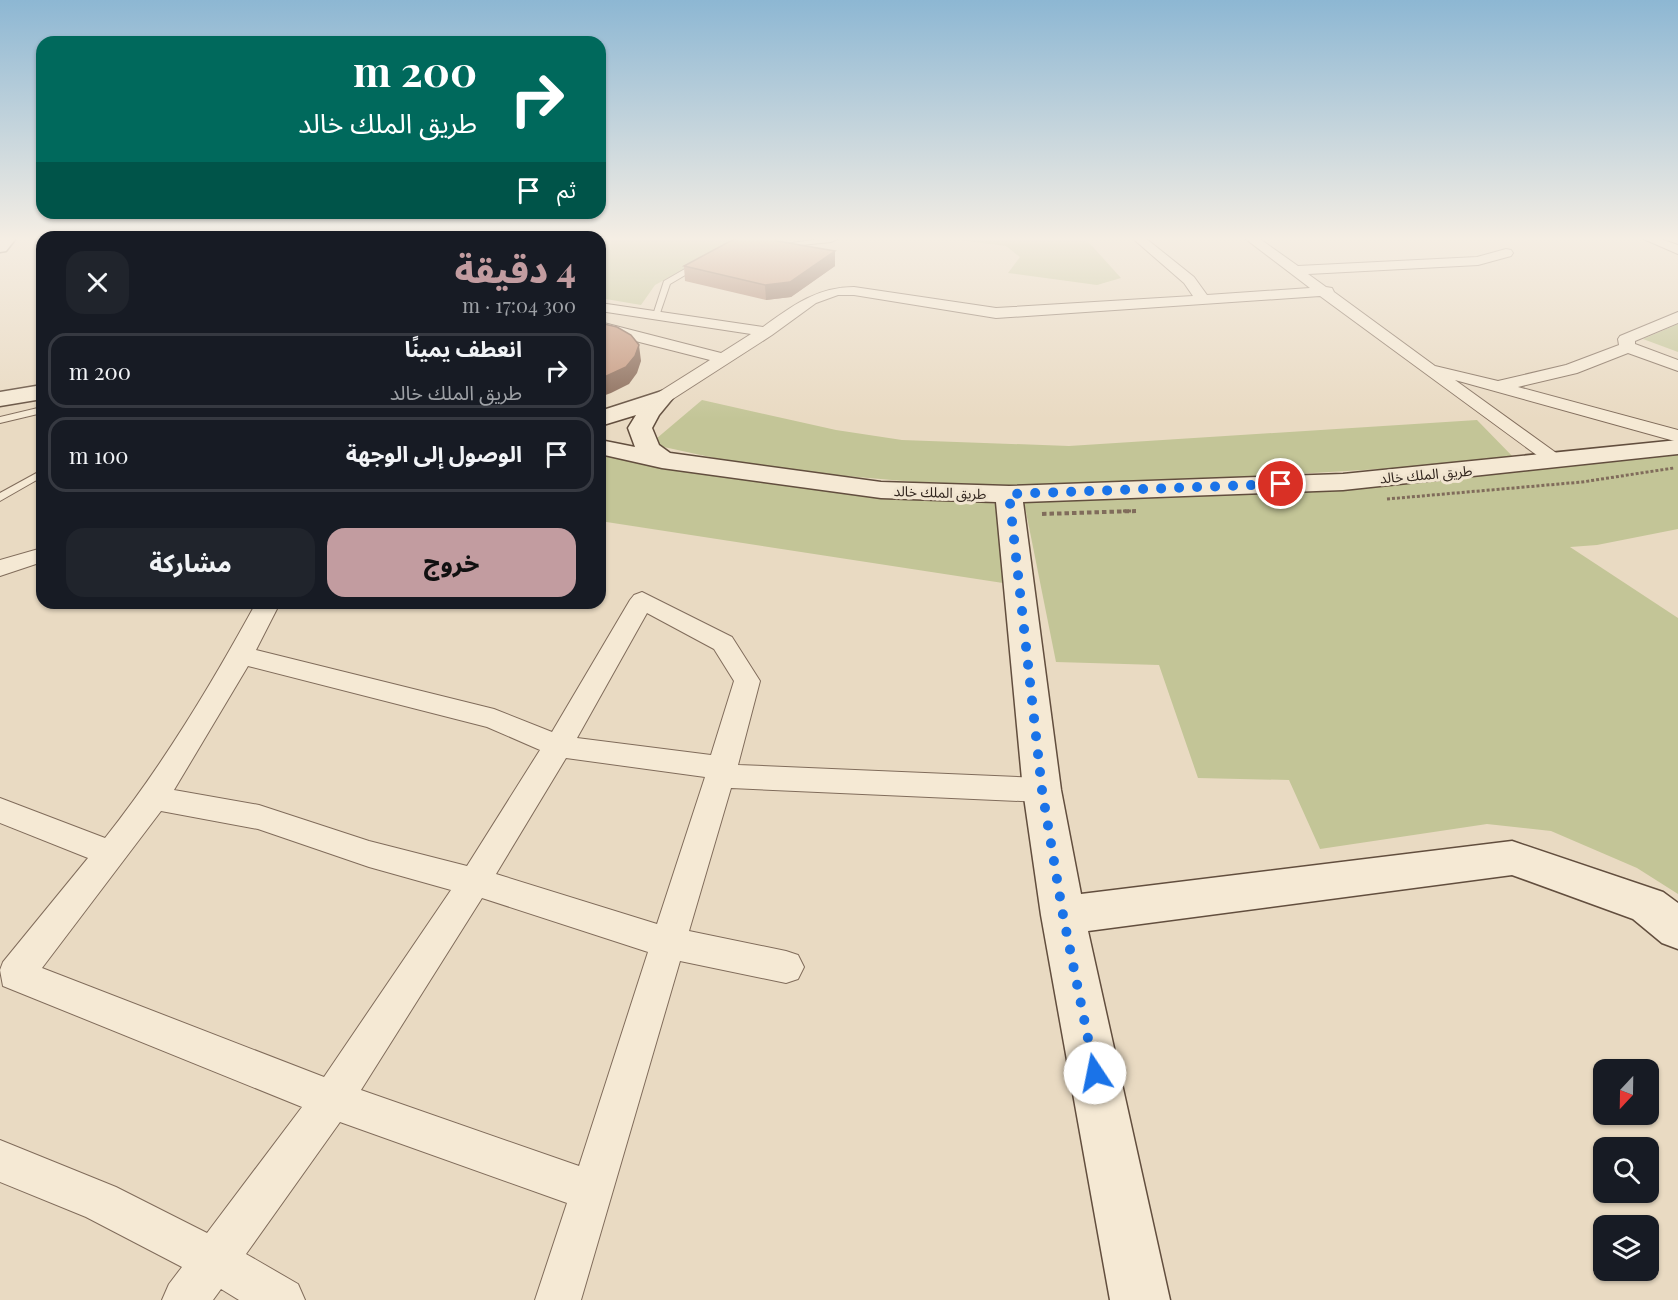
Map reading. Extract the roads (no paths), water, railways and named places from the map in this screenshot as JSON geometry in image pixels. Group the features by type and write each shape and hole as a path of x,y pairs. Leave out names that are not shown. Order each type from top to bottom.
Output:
{"street":[{"path":"606,417 662,398 817,298"},
{"path":"897,298 996,313 1224,298"},
{"path":"1335,298 1399,348 1556,460"},
{"path":"606,308 766,332"},
{"path":"1628,346 1626,339 1678,317"},
{"path":"606,329 723,359"},
{"path":"1501,385 1571,369 1628,346 1678,366"},
{"path":"1428,367 1501,385 1678,436"},
{"path":"0,398 36,392"},
{"path":"662,398 649,412 640,428 648,448 662,460"},
{"name":"طريق الملك خالد","path":"606,448 662,460 881,490 1009,494 1343,482 1678,447"},
{"path":"1009,494 1042,790 1063,915 1140,1300"},
{"path":"0,569 36,557"},
{"path":"185,1300 332,1100 475,882 558,746 642,600 723,643 747,681 722,772 558,1300"},
{"path":"265,609 240,655 154,798 8,977 332,1100 591,1191"},
{"path":"240,655 494,719 558,746 722,772 1042,790"},
{"path":"154,798 258,817 369,854 475,882 668,943 786,967"},
{"path":"0,810 110,853"},
{"path":"1063,915 1512,858 1648,905 1678,929"},
{"path":"0,1161 101,1202 214,1260 282,1300"}],"lane":[{"path":"655,315 662,298"},
{"path":"0,420 36,411"},
{"path":"0,498 36,477"}]}
